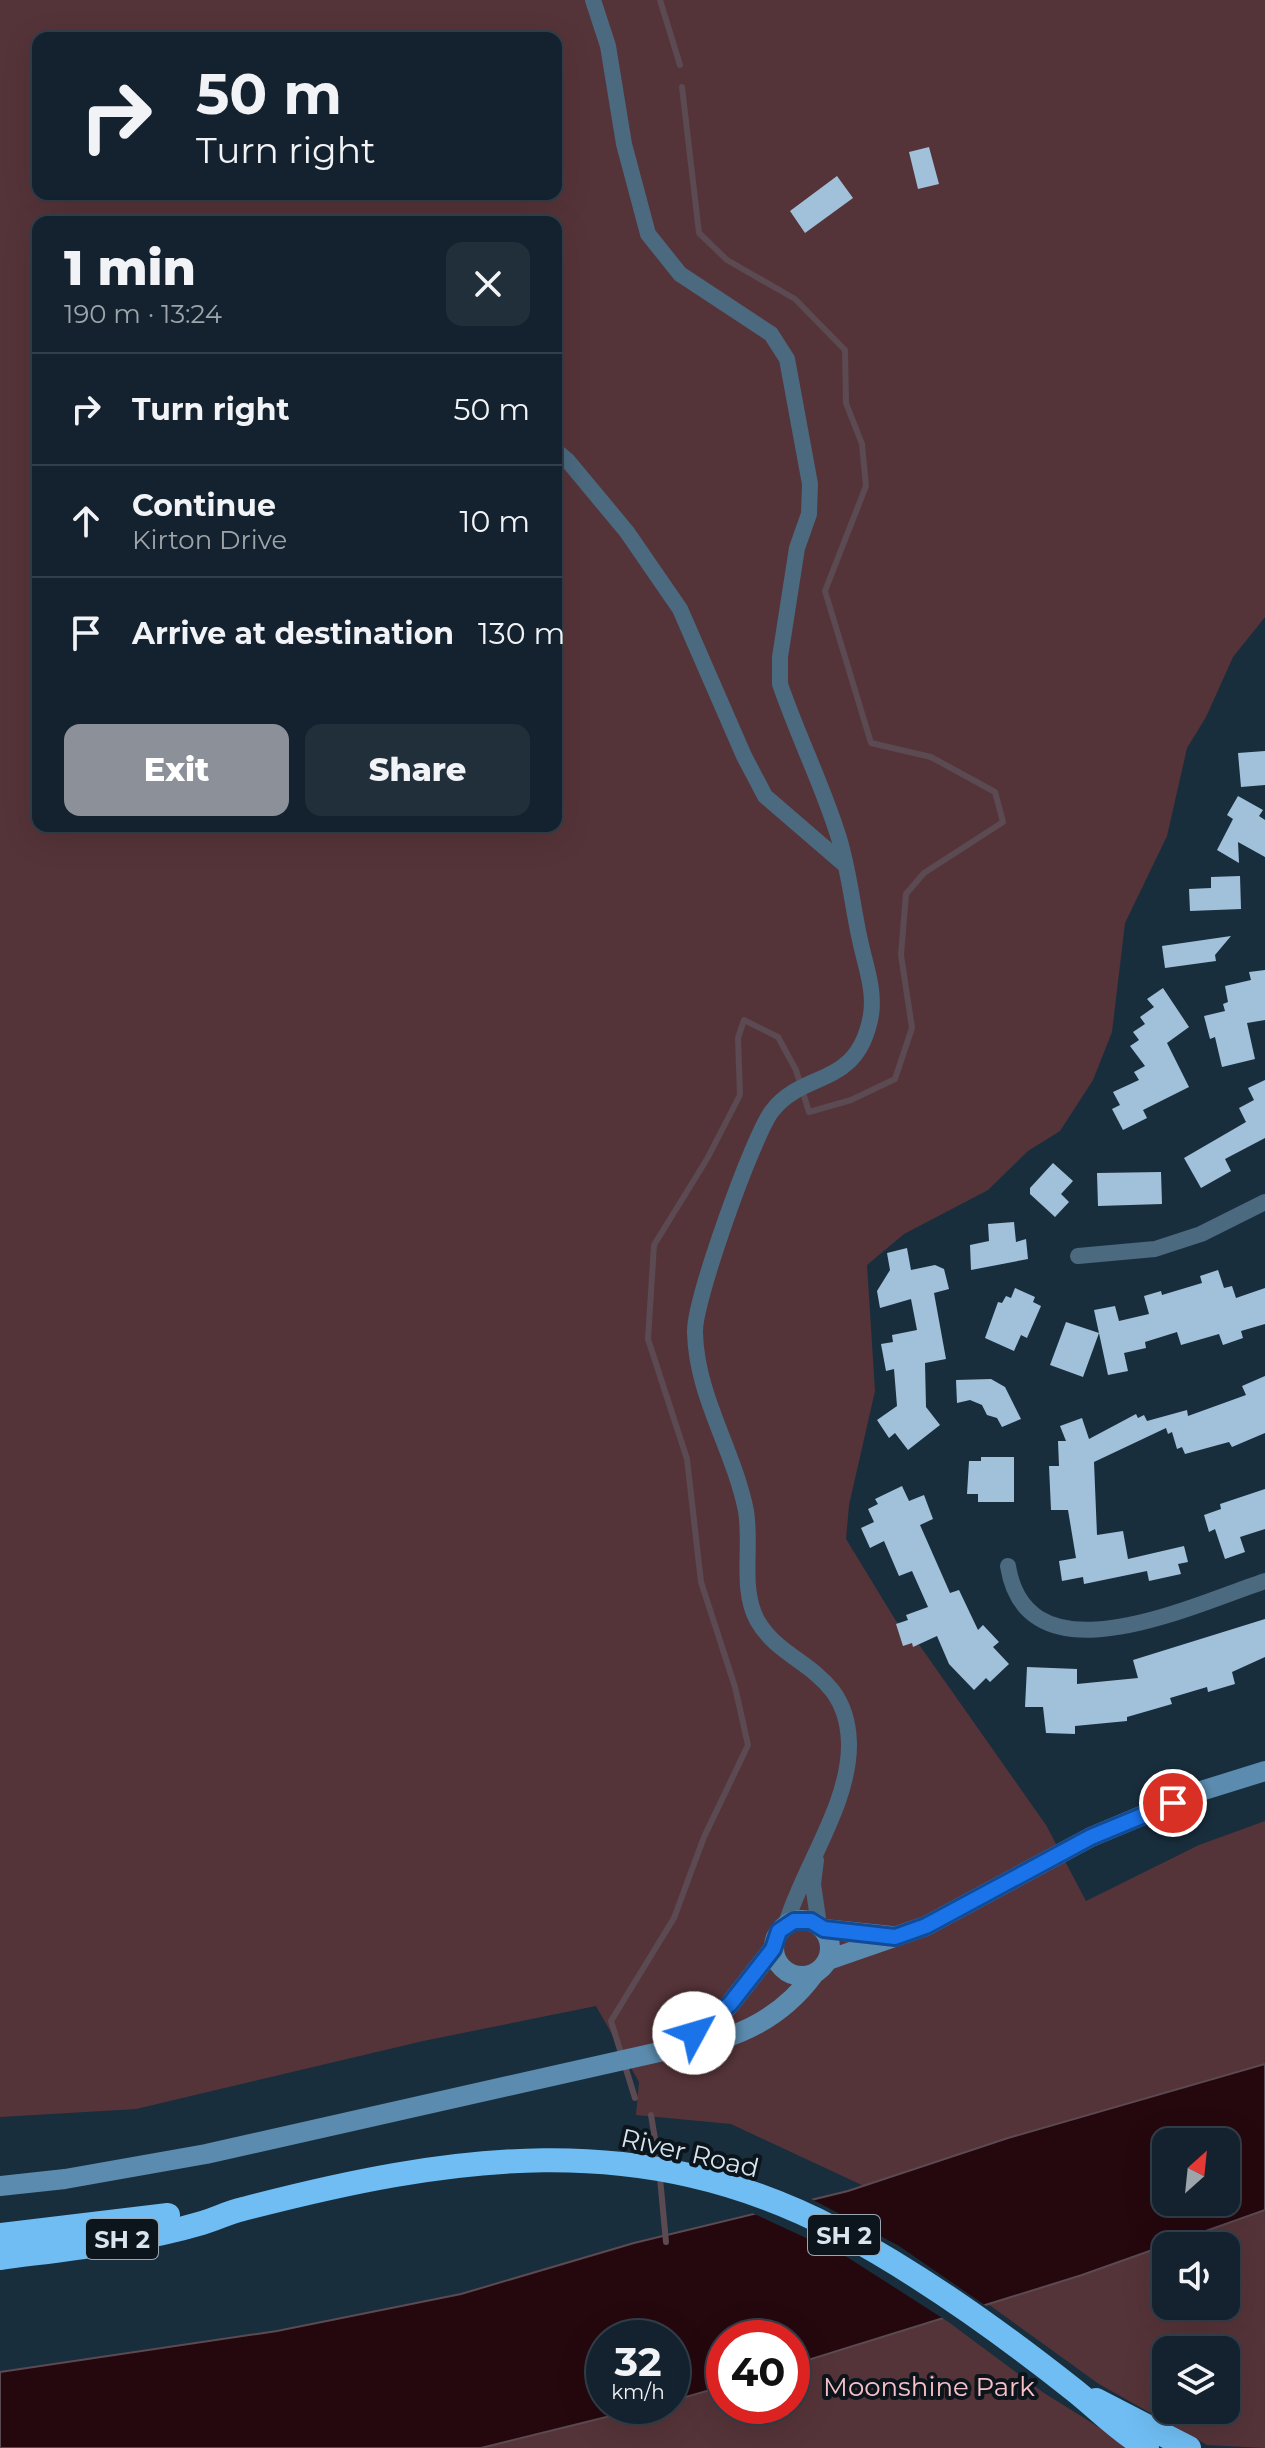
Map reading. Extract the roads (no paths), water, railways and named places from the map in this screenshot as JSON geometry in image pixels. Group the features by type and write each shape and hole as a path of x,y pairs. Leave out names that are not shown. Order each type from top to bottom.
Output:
{"highway":[{"name":"River Road","path":"0,2235 200,2211 241,2209 475,2163 562,2158 602,2161 710,2180 805,2215 906,2271 1066,2384 1114,2427 1147,2448"},
{"name":"River Road","path":"0,2258 201,2224 241,2209"},
{"name":"River Road","path":"1066,2384 1189,2448"}],"street":[{"path":"0,2186 65,2179 206,2154 659,2052 700,2046 757,2026 787,2005 821,1967 830,1945 821,1927 813,1884 817,1854 848,1756 847,1727 830,1687 757,1620 750,1594 745,1508 709,1401 695,1331 711,1263 762,1128 775,1107 789,1096 835,1074 850,1061 861,1045 871,1015 870,979 839,836 780,684 780,657 797,548 809,514 810,484 787,359 771,334 680,274 648,234 624,144 608,46 593,0"},
{"path":"562,458 627,532 680,609 744,756 765,796 845,865"},
{"path":"1078,1256 1155,1249 1201,1234 1265,1202"},
{"path":"1008,1566 1011,1588 1023,1606 1046,1625 1079,1631 1120,1628 1265,1581"},
{"path":"817,1854 802,1879 786,1924 773,1949 775,1958 787,1972 796,1976 968,1906 1091,1837 1201,1791 1265,1771"},
{"path":"786,1924 802,1920 821,1927 895,1937"},
{"path":"659,2052 711,2022 730,2004 773,1949"}],"waterway":[{"path":"660,0 680,65"},
{"path":"635,2098 611,2021 674,1918 704,1837 748,1745 735,1687 701,1582 687,1459 648,1339 654,1245 707,1159 740,1095 738,1038 744,1020 778,1037 796,1070 809,1112 851,1100 895,1079 912,1028 901,955 906,894 924,873 1003,822 995,792 931,757 871,743 825,591 866,486 862,444 846,403 845,350 795,299 727,260 699,233 682,87"},
{"path":"651,2115 659,2163"},
{"path":"660,2178 666,2242"}],"park label":[{"name":"Moonshine Park","path":"929,2387"}]}
